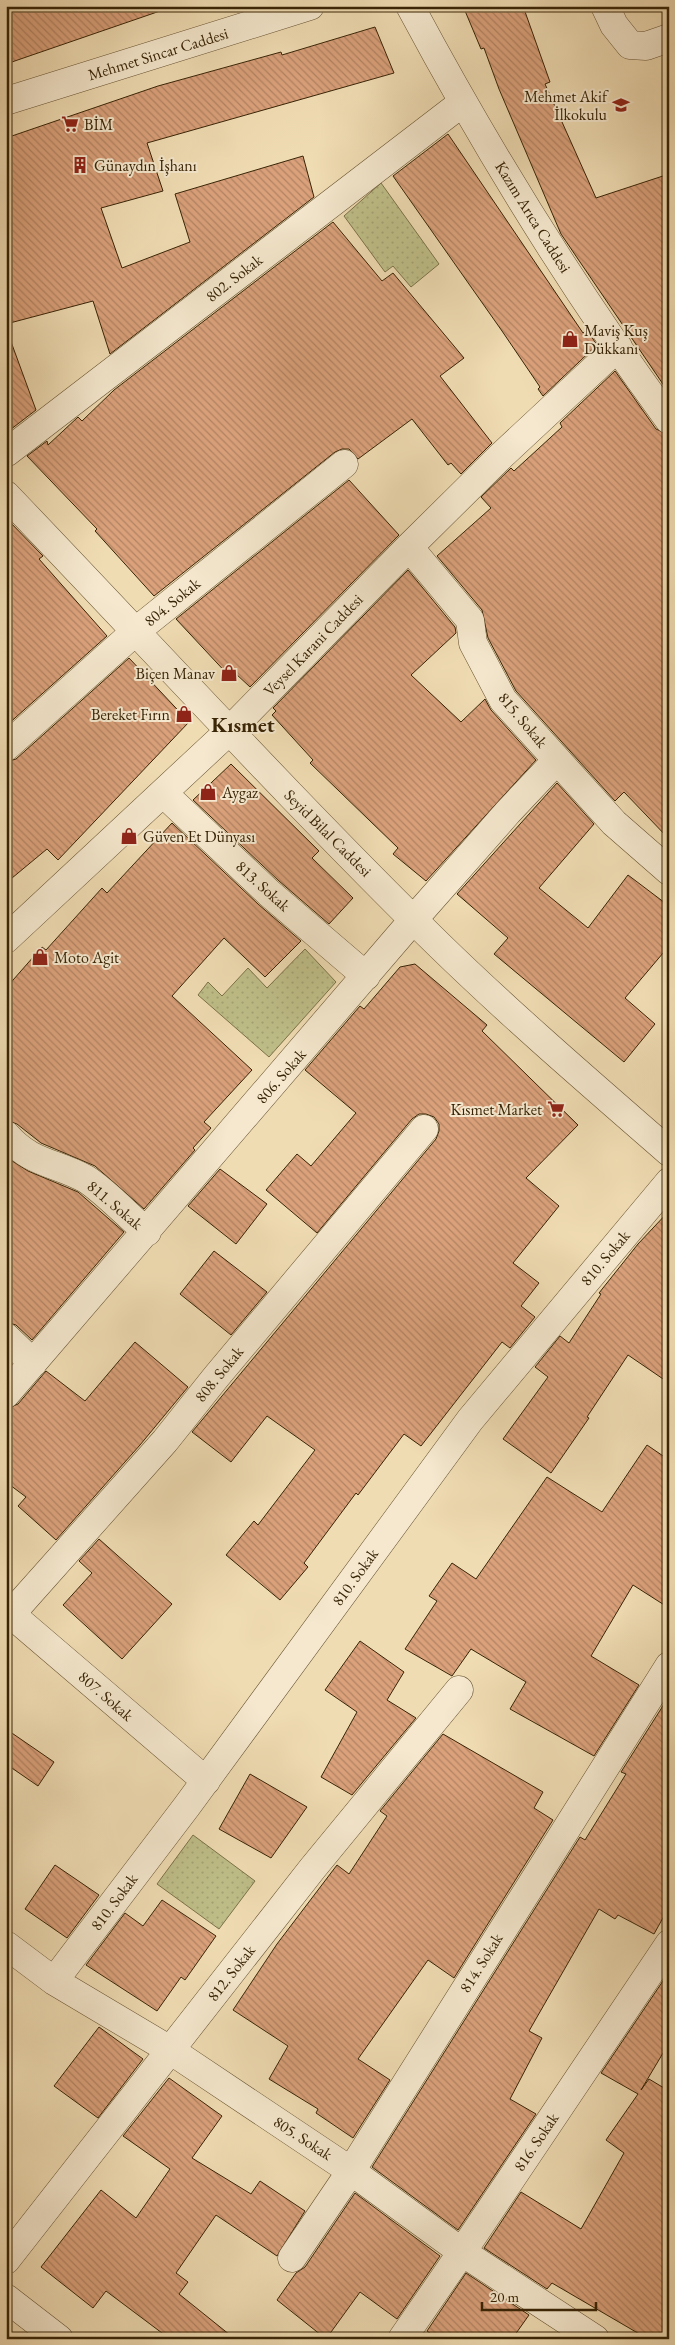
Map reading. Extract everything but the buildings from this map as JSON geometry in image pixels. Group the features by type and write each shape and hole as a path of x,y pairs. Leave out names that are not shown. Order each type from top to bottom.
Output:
{"street":[{"name":"Mehmet Sincar Caddesi","path":"6,101 310,6"},
{"name":"Kazım Arıca Caddesi","path":"410,6 462,103 561,265 669,420"},
{"path":"605,6 614,25 630,46 646,46 669,38"},
{"name":"802. Sokak","path":"6,453 462,103"},
{"name":"Veysel Karani Caddesi","path":"6,939 228,732 409,546 501,456 618,347"},
{"name":"804. Sokak","path":"6,747 136,631 344,464"},
{"name":"Seyid Bilal Caddesi","path":"6,495 136,631 228,732 413,920 511,1013 669,1152"},
{"name":"815. Sokak","path":"409,546 470,620 473,643 503,700 614,823 669,871"},
{"name":"806. Sokak","path":"6,1394 413,920 508,812 557,760"},
{"name":"813. Sokak","path":"163,793 269,894 366,976"},
{"name":"808. Sokak","path":"9,1612 165,1441 216,1376 424,1129"},
{"name":"811. Sokak","path":"6,1135 16,1146 33,1158 59,1166 87,1180 147,1232"},
{"name":"810. Sokak","path":"54,1981 206,1781 470,1420 669,1182"},
{"path":"6,1337 33,1363"},
{"name":"807. Sokak","path":"9,1612 206,1781"},
{"name":"814. Sokak","path":"292,2258 352,2170 669,1666"},
{"name":"812. Sokak","path":"6,2260 312,1869 459,1690"},
{"name":"816. Sokak","path":"402,2339 669,1944"},
{"name":"805. Sokak","path":"6,1945 54,1981 170,2050 352,2170 462,2252 595,2339"},
{"path":"6,2298 59,2339"}],"green space":[{"path":"381,183 439,264 411,287 393,266 385,272 344,216"},
{"path":"305,949 336,982 269,1057 198,995 208,982 222,996 248,968 267,988"},
{"path":"193,1835 255,1881 219,1929 157,1884"}],"place":[{"name":"Mehmet Akif İlkokulu","path":"621,105"},
{"name":"BİM","path":"70,124"},
{"name":"Günaydın İşhanı","path":"80,165"},
{"name":"Maviş Kuş Dükkanı","path":"570,339"},
{"name":"Biçen Manav","path":"229,673"},
{"name":"Bereket Fırın","path":"184,714"},
{"name":"Aygaz","path":"208,792"},
{"name":"Güven Et Dünyası","path":"129,836"},
{"name":"Moto Agit","path":"40,957"},
{"name":"Kısmet Market","path":"556,1109"}],"district":[{"name":"Kısmet","path":"243,724"}]}
